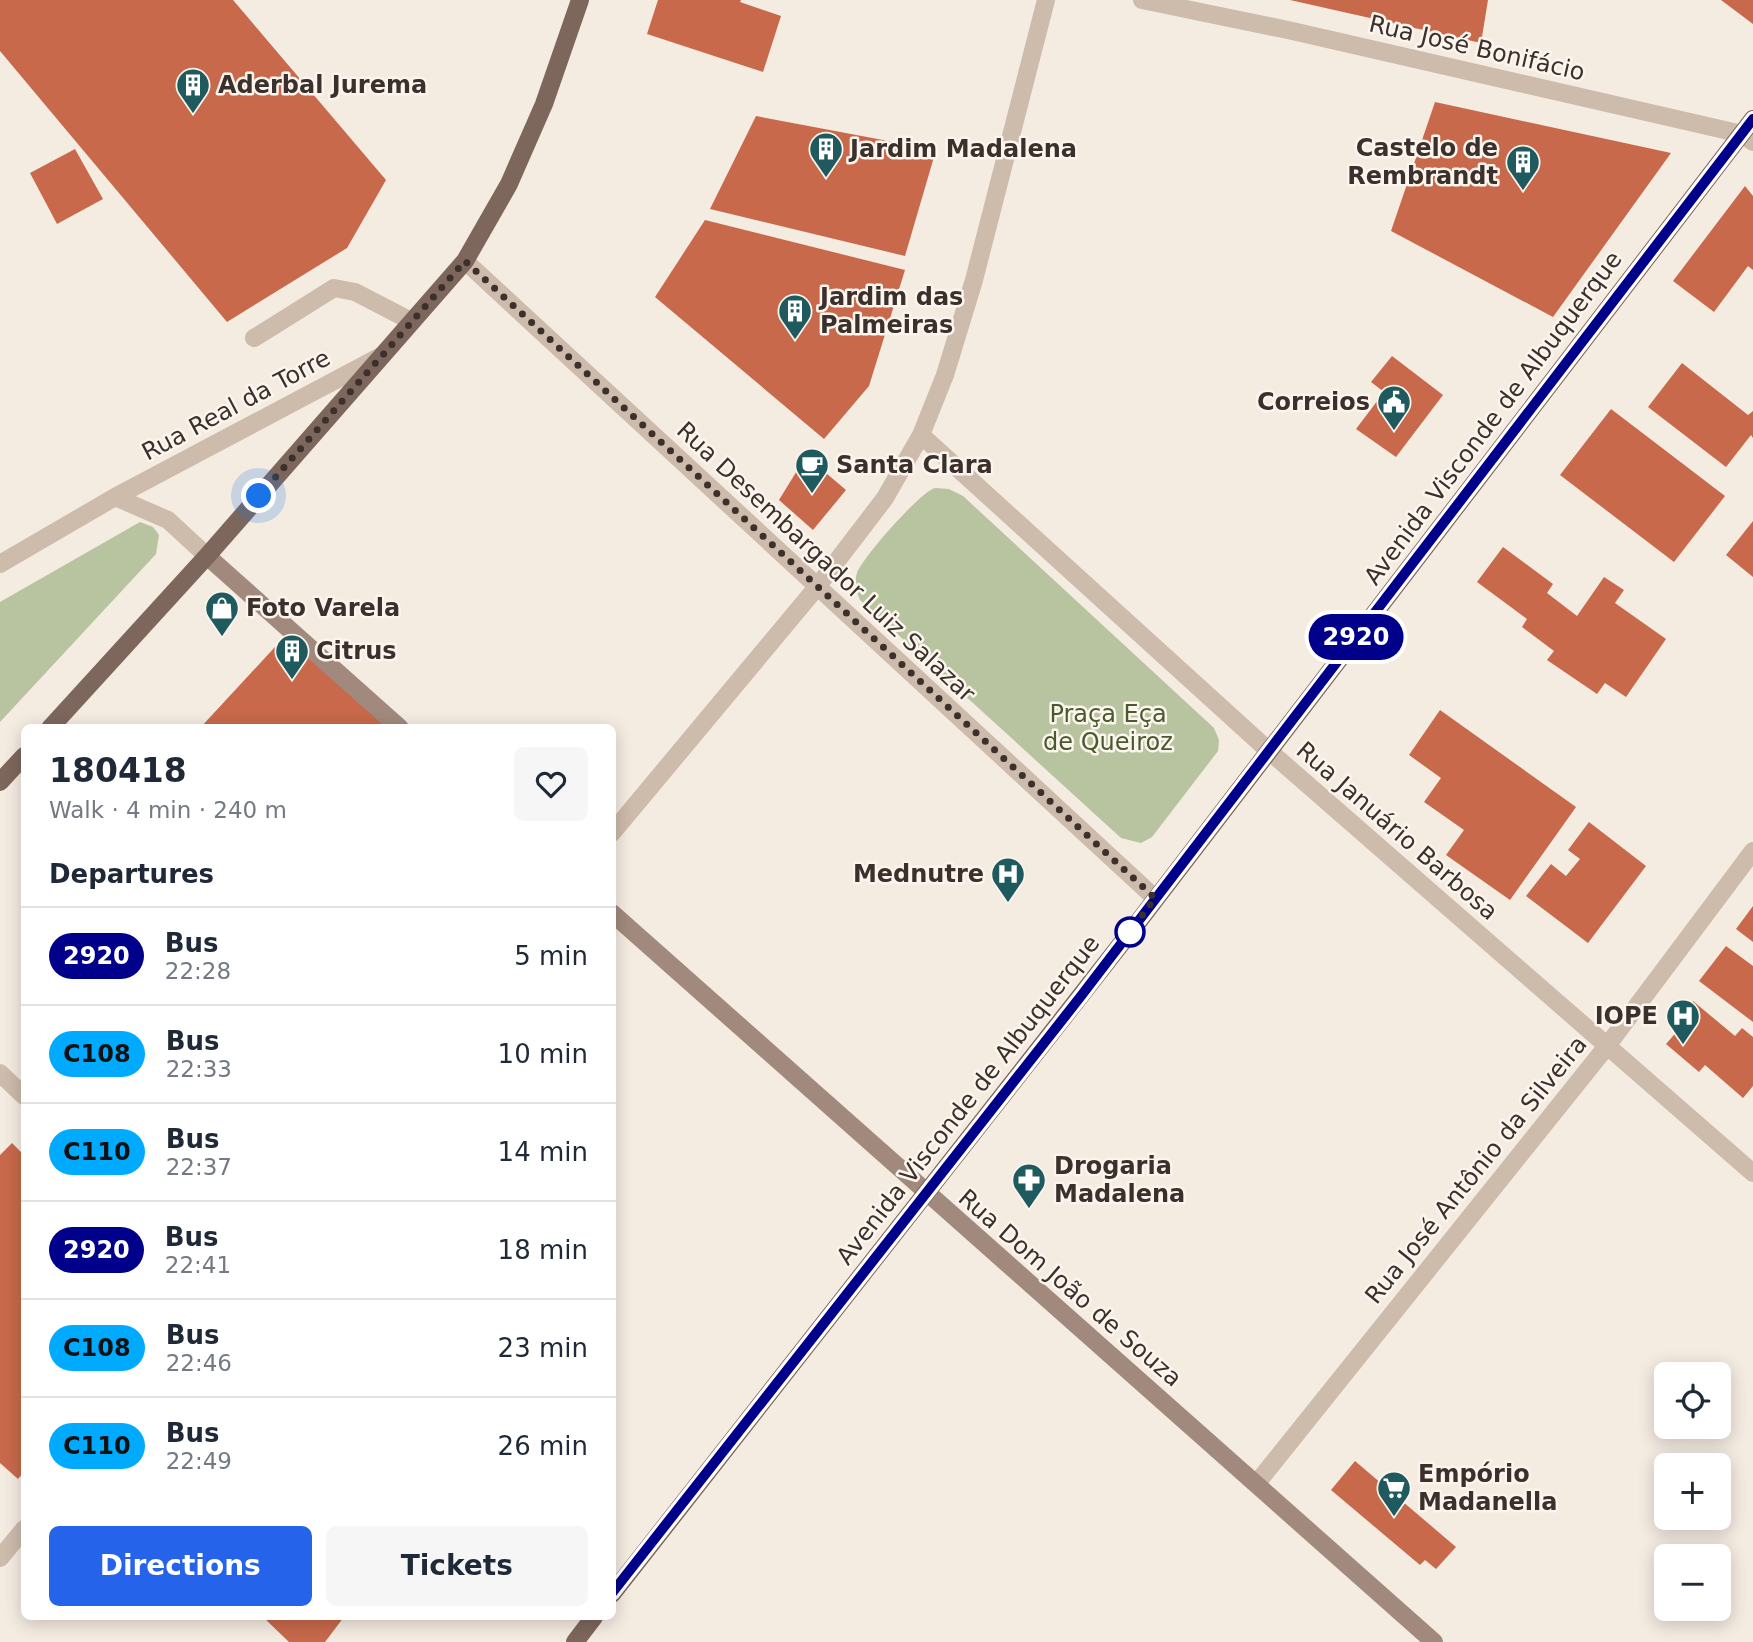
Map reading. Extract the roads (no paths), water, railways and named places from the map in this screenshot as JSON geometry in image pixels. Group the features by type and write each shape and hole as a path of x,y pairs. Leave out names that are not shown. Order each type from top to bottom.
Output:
{"main road":[{"name":"Rua Real da Torre","path":"54,724 207,556 465,261 509,184 544,104 580,0"},
{"path":"1747,138 1753,119"},
{"name":"Avenida Visconde de Albuquerque","path":"616,1589 926,1195 1747,138"},
{"path":"0,782 21,759"},
{"path":"575,1642 592,1620"}],"street":[{"path":"616,828 817,587 885,498 921,435 945,375 974,280 1046,0"},
{"name":"Rua José Bonifácio","path":"1142,0 1288,30 1747,138"},
{"name":"Rua Desembargador Luiz Salazar","path":"465,261 1155,898"},
{"path":"254,338 334,288 355,292 411,321"},
{"name":"Rua Real da Torre","path":"0,564 115,497 381,355"},
{"name":"Rua Januário Barbosa","path":"921,435 1269,751 1753,1173"},
{"path":"115,497 168,520 396,724"},
{"name":"Rua José Antônio da Silveira","path":"1256,1483 1608,1046 1753,851"},
{"name":"Rua Dom João de Souza","path":"616,918 926,1195 1434,1642"},
{"path":"0,1073 21,1093"},
{"path":"0,1558 21,1533"}],"place":[{"name":"Aderbal Jurema","path":"193,115"},
{"name":"Jardim Madalena","path":"826,179"},
{"name":"Castelo de Rembrandt","path":"1523,192"},
{"name":"Jardim das Palmeiras","path":"795,341"},
{"name":"Correios","path":"1394,432"},
{"name":"Santa Clara","path":"812,495"},
{"name":"Foto Varela","path":"222,638"},
{"name":"Citrus","path":"292,681"},
{"name":"Mednutre","path":"1008,904"},
{"name":"IOPE","path":"1683,1046"},
{"name":"Drogaria Madalena","path":"1029,1210"},
{"name":"Empório Madanella","path":"1394,1518"}],"park label":[{"name":"Praça Eça de Queiroz","path":"1108,728"}]}
